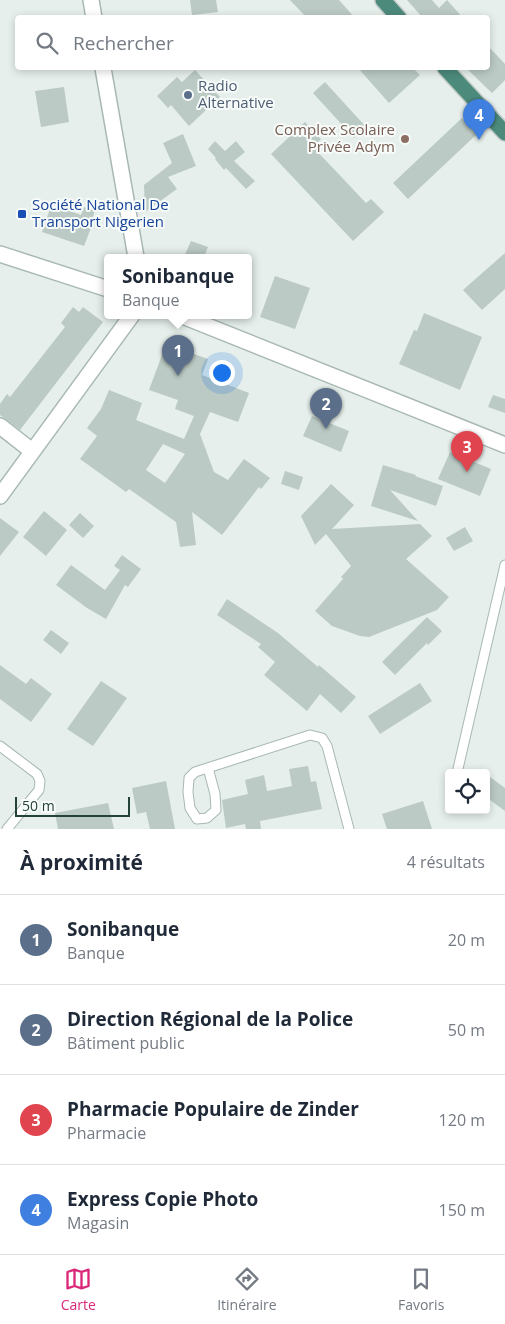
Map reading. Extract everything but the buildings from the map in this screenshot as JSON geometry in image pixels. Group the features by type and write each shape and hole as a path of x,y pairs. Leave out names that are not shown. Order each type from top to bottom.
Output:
{"highway":[{"path":"383,0 396,15"},
{"path":"447,70 505,133"}],"street":[{"path":"91,0 94,15"},
{"path":"103,70 135,254"},
{"path":"0,254 104,288"},
{"path":"0,496 129,319"},
{"path":"190,319 505,445"},
{"path":"0,426 32,451"}],"lane":[{"path":"458,769 505,565"},
{"path":"208,768 215,794 216,810 207,818 197,819 190,808 188,792 189,778 195,772 310,734 322,738 327,746 349,829"},
{"path":"0,746 37,774 40,781 39,790 8,829"}],"place":[{"name":"Radio Alternative","path":"188,95"},
{"name":"Complex Scolaire Privée Adym","path":"405,139"},
{"name":"Express Copie Photo","path":"479,140"},
{"name":"Société National De Transport Nigerien","path":"22,214"},
{"name":"Sonibanque","path":"178,376"},
{"name":"Direction Régional de la Police","path":"326,429"},
{"name":"Pharmacie Populaire de Zinder","path":"467,472"}]}
